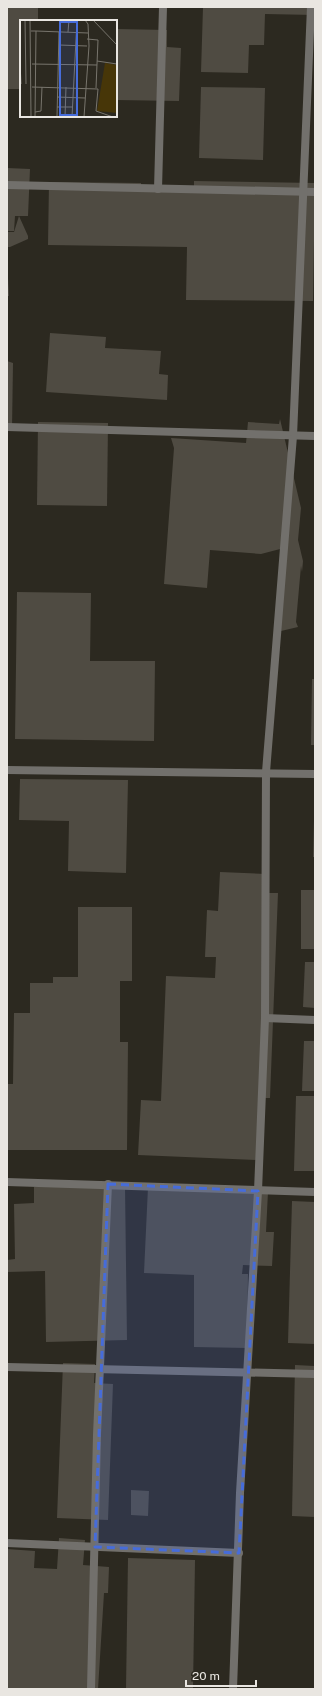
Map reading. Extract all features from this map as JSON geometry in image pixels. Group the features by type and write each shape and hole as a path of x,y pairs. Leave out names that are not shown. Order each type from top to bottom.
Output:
{"street":[{"path":"158,189 163,7"},
{"path":"233,1689 247,1373 258,1191 265,1018 266,772 293,436 312,7"},
{"path":"7,185 315,192"},
{"path":"7,427 315,436"},
{"path":"7,770 266,772 315,774"},
{"path":"265,1018 315,1020"},
{"path":"7,1182 108,1184 258,1191 315,1192"},
{"path":"91,1689 100,1368 108,1184"},
{"path":"7,1367 315,1374"},
{"path":"7,1543 239,1553"}],"highlighted area":[{"path":"108,1184 258,1191 239,1553 95,1547"}],"building":[{"path":"7,7 38,7 38,20 20,20 20,89 7,89"},
{"path":"203,7 315,7 315,15 265,14 264,45 249,45 248,73 201,72"},
{"path":"117,29 167,30 167,47 181,48 179,101 117,100"},
{"path":"201,87 265,88 263,160 199,158"},
{"path":"7,168 30,169 28,216 15,216 14,231 7,231"},
{"path":"194,181 315,183 313,301 186,300 187,247 48,245 49,182 141,183 141,190 194,190"},
{"path":"19,216 28,239 7,247 7,232 14,232"},
{"path":"8,278 9,296 7,296"},
{"path":"50,333 106,337 105,348 161,351 159,374 168,375 167,400 46,392"},
{"path":"7,361 13,363 12,429 7,429"},
{"path":"280,419 301,508 298,540 303,561 302,572 301,566 296,622 298,627 281,631 279,620 284,548 261,554 210,550 207,588 164,584 174,448 171,438 246,443 248,422 279,424"},
{"path":"38,422 108,423 107,506 37,505"},
{"path":"17,592 91,593 90,661 155,661 154,741 15,739"},
{"path":"312,679 315,679 315,745 311,745"},
{"path":"20,779 128,780 126,873 68,871 69,821 19,820"},
{"path":"314,820 315,857 313,857"},
{"path":"220,872 266,874 265,893 278,893 270,1098 259,1098 257,1160 138,1155 141,1100 161,1101 166,976 215,978 216,957 205,957 207,910 218,911"},
{"path":"301,890 315,890 315,949 301,949"},
{"path":"78,907 132,907 132,981 120,981 120,1042 128,1042 127,1150 7,1150 7,1084 13,1084 14,1013 30,1013 30,983 53,983 53,977 78,977"},
{"path":"305,962 315,962 315,1008 303,1007"},
{"path":"304,1041 315,1041 315,1091 302,1091"},
{"path":"296,1096 315,1096 315,1171 294,1171"},
{"path":"125,1186 127,1340 46,1342 45,1271 7,1272 7,1260 15,1259 14,1204 34,1203 34,1187"},
{"path":"148,1187 268,1192 266,1232 274,1232 272,1266 243,1265 242,1274 248,1274 247,1348 194,1347 194,1275 144,1273"},
{"path":"292,1201 315,1202 315,1344 288,1343"},
{"path":"63,1363 95,1364 94,1383 113,1384 108,1520 57,1518"},
{"path":"295,1365 315,1366 315,1517 292,1516"},
{"path":"131,1490 149,1491 148,1516 131,1515"},
{"path":"59,1538 85,1540 83,1565 109,1567 108,1593 104,1593 98,1689 7,1689 7,1549 35,1551 34,1568 57,1569"},
{"path":"128,1558 195,1560 193,1689 126,1689"}]}
